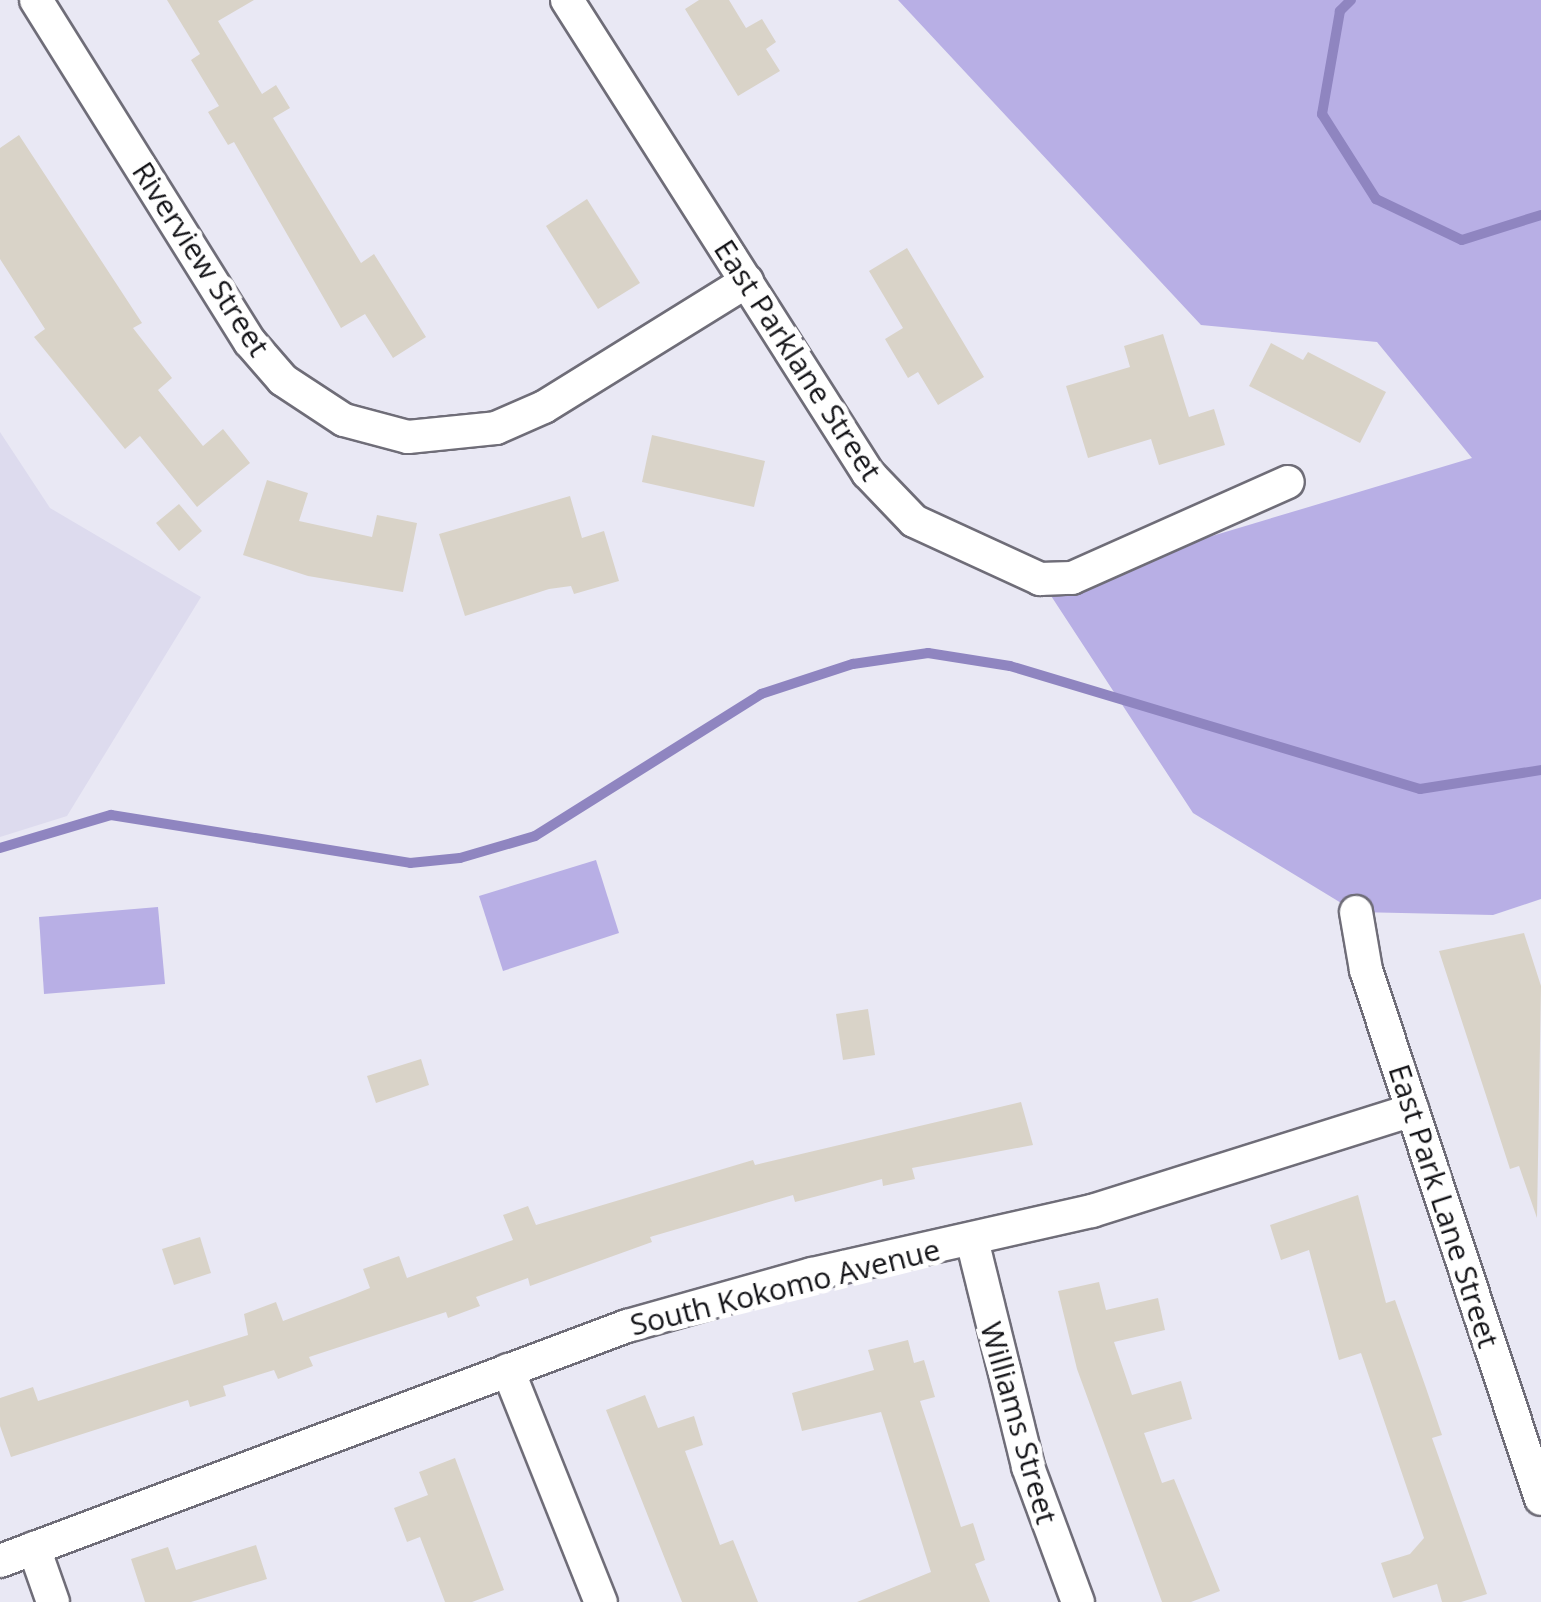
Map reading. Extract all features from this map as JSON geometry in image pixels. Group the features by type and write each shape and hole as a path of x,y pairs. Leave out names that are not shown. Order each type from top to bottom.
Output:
{"street":[{"name":"Riverview Street","path":"36,0 250,342 282,380 344,420 408,437 496,428 544,407 747,280"},
{"name":"East Parklane Street","path":"567,0 892,502 941,538 1040,579 1102,569 1288,482"},
{"name":"East Park Lane Street","path":"1356,912 1366,970 1541,1498"},
{"name":"South Kokomo Avenue","path":"0,1562 508,1370 721,1297 972,1240 1232,1171 1412,1110"},
{"name":"Williams Street","path":"972,1240 1028,1466 1078,1602"},
{"path":"508,1370 601,1602"},
{"path":"34,1548 54,1602"}],"shaded area":[{"path":"898,0 1541,0 1541,899 1493,915 1356,912 1193,813 1040,579 1102,569 1472,458 1377,342 1201,325"},
{"path":"0,432 50,508 201,597 67,816 0,837"},
{"path":"596,860 619,933 503,971 479,896"},
{"path":"158,907 165,984 44,994 39,917"}],"building":[{"path":"167,0 254,0 218,21 262,94 276,85 290,108 273,118 361,263 374,254 426,337 393,358 365,314 341,328 234,142 228,145 208,112 219,106 191,60 200,54"},
{"path":"699,0 729,0 746,28 762,19 776,42 766,49 780,71 738,96 685,9"},
{"path":"19,135 142,323 133,328 172,378 158,390 203,446 223,429 250,463 197,507 140,436 125,449 34,337 45,329 0,259 0,148"},
{"path":"587,199 640,283 598,309 546,226"},
{"path":"907,248 984,377 938,405 918,372 908,378 885,339 903,328 869,271"},
{"path":"1163,334 1189,417 1214,409 1225,445 1159,465 1151,439 1088,458 1066,386 1130,367 1124,346"},
{"path":"1271,343 1303,360 1308,352 1386,392 1360,443 1249,386"},
{"path":"652,435 765,461 754,507 642,482"},
{"path":"267,480 308,493 299,521 372,537 377,515 417,523 403,592 308,576 243,555"},
{"path":"570,496 582,538 604,531 619,581 574,594 571,586 549,589 465,616 439,534"},
{"path":"179,504 202,531 179,551 156,523"},
{"path":"1524,933 1541,986 1537,1218 1519,1166 1510,1169 1439,951"},
{"path":"868,1009 875,1055 843,1060 836,1014"},
{"path":"421,1059 429,1085 376,1103 367,1076"},
{"path":"1021,1102 1033,1145 912,1168 915,1179 883,1186 882,1179 795,1202 793,1195 650,1237 652,1242 530,1286 528,1278 476,1297 480,1306 448,1318 446,1312 309,1357 313,1366 278,1379 274,1370 223,1386 226,1396 190,1407 188,1400 11,1457 0,1426 0,1398 33,1387 38,1401 248,1335 244,1314 276,1302 283,1321 345,1298 370,1288 363,1269 399,1256 407,1278 513,1240 503,1215 528,1206 536,1225 753,1160 755,1165"},
{"path":"1358,1195 1386,1303 1395,1300 1426,1388 1442,1435 1432,1438 1487,1594 1461,1602 1442,1602 1437,1584 1393,1598 1381,1563 1410,1554 1424,1538 1361,1353 1339,1360 1309,1250 1281,1260 1270,1225"},
{"path":"200,1237 211,1273 174,1285 162,1249"},
{"path":"1099,1282 1106,1310 1158,1298 1165,1330 1114,1342 1132,1395 1181,1381 1192,1419 1144,1433 1162,1483 1174,1479 1220,1591 1191,1602 1162,1602 1077,1369 1058,1291"},
{"path":"908,1340 914,1363 924,1360 935,1397 920,1401 961,1527 973,1523 985,1560 975,1564 990,1602 857,1602 931,1572 881,1412 802,1431 792,1393 874,1370 868,1350"},
{"path":"645,1395 658,1428 694,1416 703,1445 685,1451 720,1545 733,1540 758,1602 682,1602 606,1410"},
{"path":"455,1458 504,1590 472,1602 445,1602 420,1537 407,1542 394,1508 428,1495 419,1472"},
{"path":"256,1545 267,1579 191,1602 145,1602 131,1559 168,1547 176,1570"}],"waterway":[{"path":"1351,0 1340,11 1322,114 1376,199 1462,240 1541,215"},
{"path":"0,848 111,815 410,863 460,858 535,836 761,694 853,664 928,653 1010,666 1420,789 1541,770"}]}
